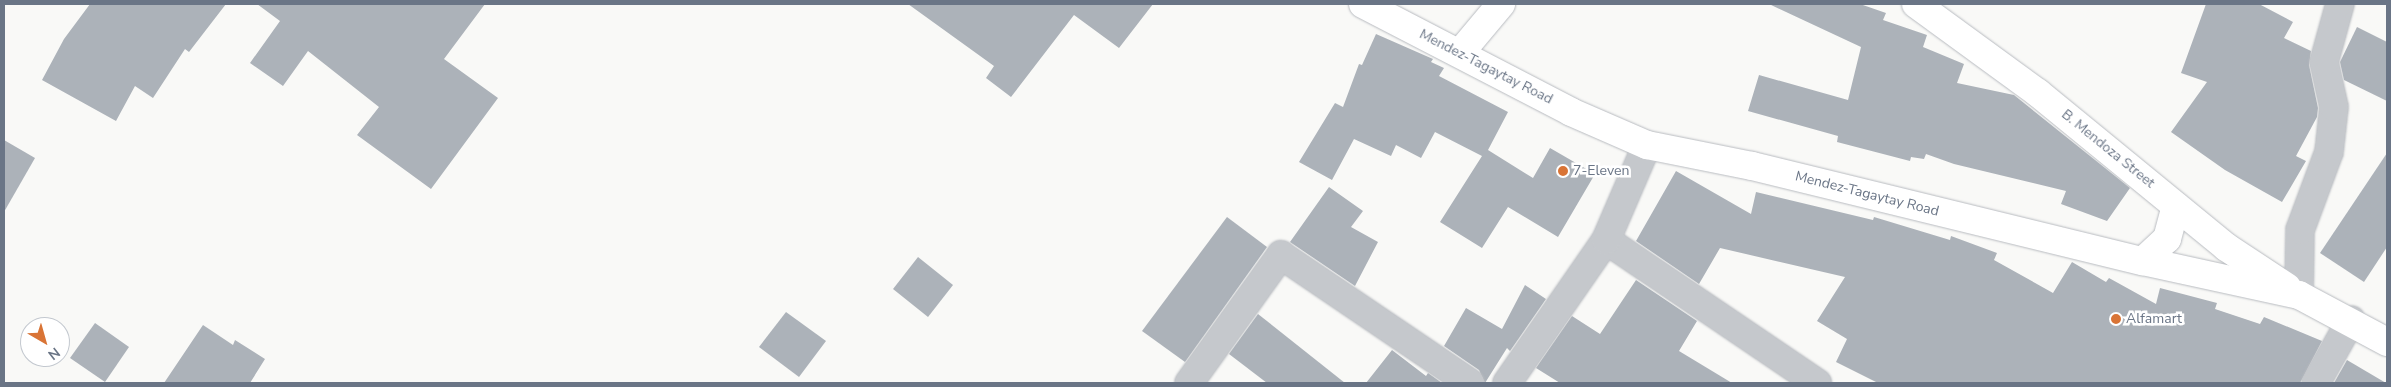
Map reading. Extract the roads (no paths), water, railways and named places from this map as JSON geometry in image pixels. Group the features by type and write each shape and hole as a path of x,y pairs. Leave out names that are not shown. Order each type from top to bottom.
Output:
{"main road":[{"name":"Mendez-Tagaytay Road","path":"1363,4 1572,112 1647,145 1752,166 2143,261 2298,295 2351,320 2387,342"},
{"path":"1460,54 1500,4"},
{"name":"B. Mendoza Street","path":"1916,4 2038,93 2226,246 2298,295"},
{"path":"2143,261 2167,238 2176,206"}],"street":[{"path":"2298,295 2300,230 2329,152 2334,107 2324,62 2340,4"},
{"path":"1518,380 1606,240 1647,145"},
{"path":"1606,240 1817,383"},
{"path":"1189,383 1281,255 1470,383"},
{"path":"2316,383 2351,320"}],"place":[{"name":"7-Eleven","path":"1563,171"},
{"name":"Alfamart","path":"2116,319"}]}
